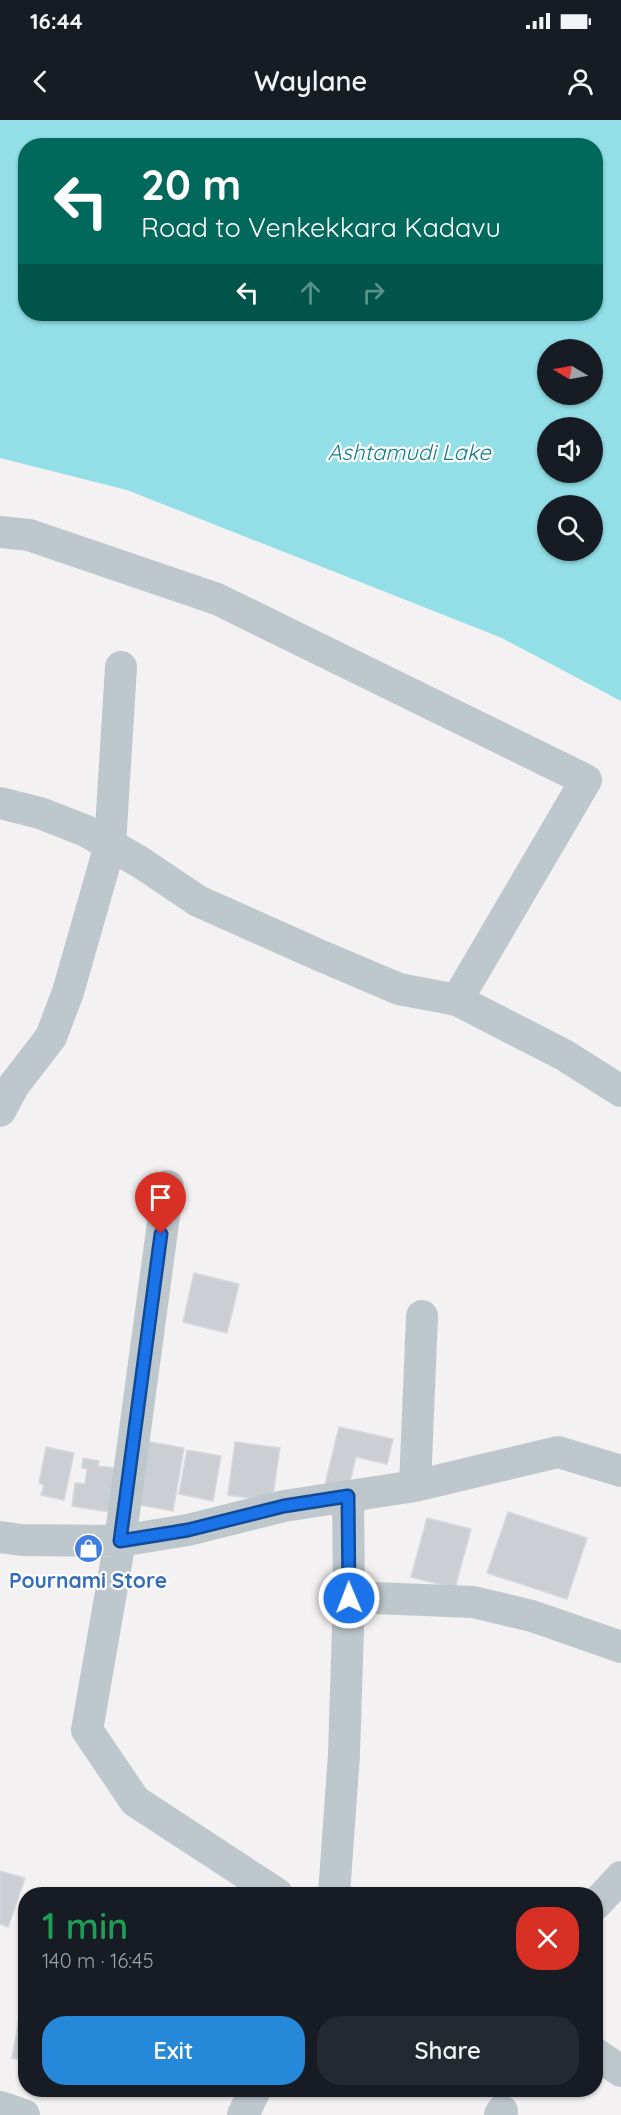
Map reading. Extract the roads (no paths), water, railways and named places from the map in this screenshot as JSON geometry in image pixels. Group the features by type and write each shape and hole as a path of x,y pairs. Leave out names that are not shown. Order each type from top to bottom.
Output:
{"street":[{"path":"0,532 29,535 217,599 586,780 457,1000"},
{"path":"0,1111 14,1085 51,1037 68,992 110,845 121,667"},
{"path":"0,803 40,813 86,831 140,862 198,901 319,956 399,989 457,1000 564,1055 621,1091"},
{"path":"168,1186 120,1541 87,1730 135,1801 266,1887"},
{"path":"415,1486 422,1316"},
{"path":"0,1537 22,1540 120,1541 188,1530 284,1506 415,1486 558,1452 621,1471"},
{"path":"334,1887 344,1754 349,1598 348,1496"},
{"path":"349,1598 473,1602 532,1617 621,1647"},
{"path":"603,1896 621,1877"},
{"path":"603,2059 621,2071"},
{"path":"243,2115 252,2097"},
{"path":"0,2107 24,2115"}],"water":[{"name":"Ashtamudi Lake","path":"0,120 621,120 621,701 502,638 127,490 0,458"}],"place":[{"name":"Pournami Store","path":"88,1549"}]}
